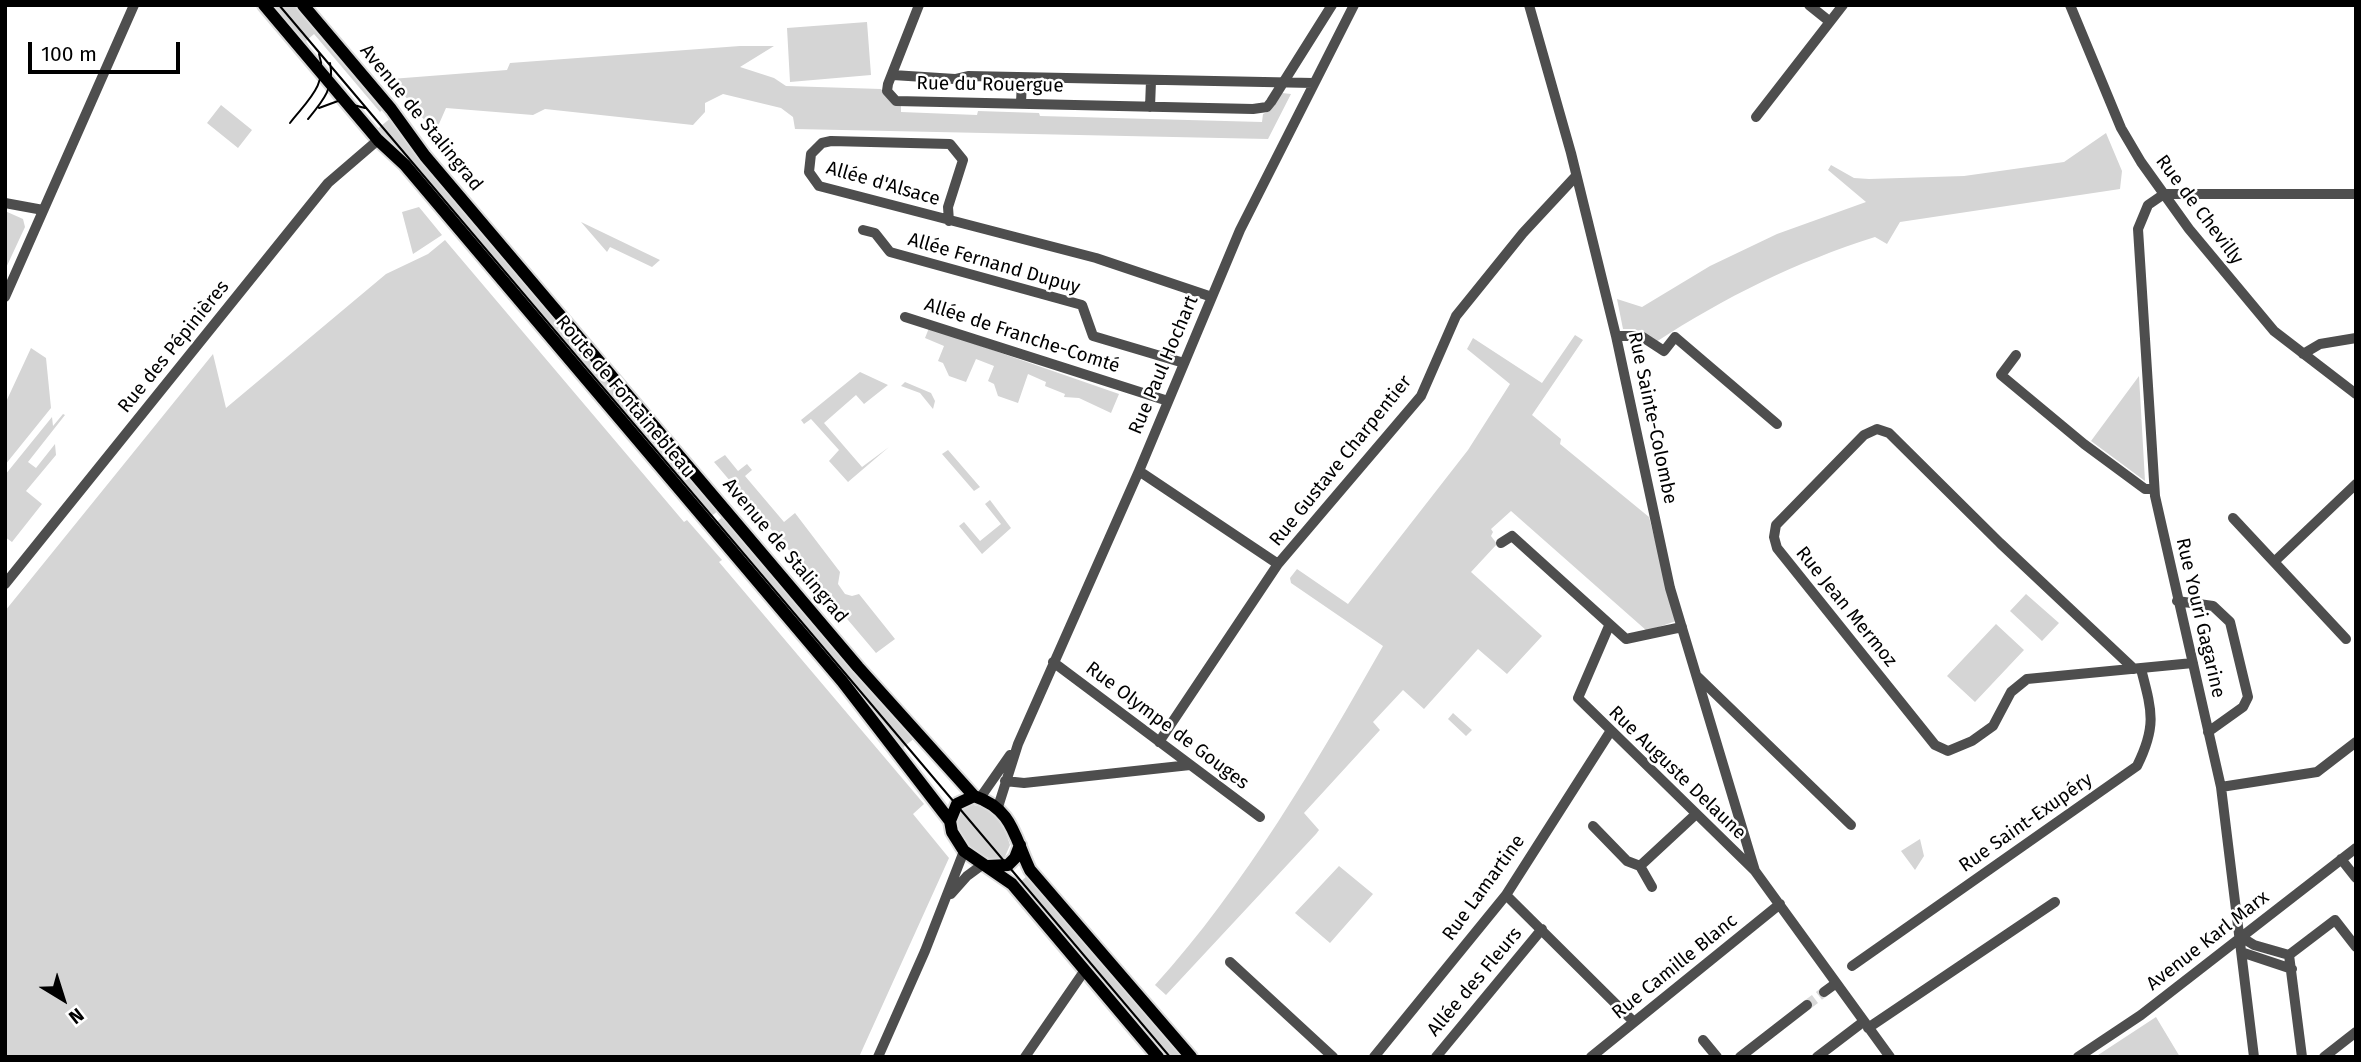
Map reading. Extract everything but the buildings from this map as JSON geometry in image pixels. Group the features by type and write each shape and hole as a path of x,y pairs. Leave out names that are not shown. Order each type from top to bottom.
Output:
{"main road":[{"name":"Route de Fontainebleau","path":"264,5 378,139 405,165 842,681 950,821"},
{"name":"Avenue de Stalingrad","path":"303,5 391,109 425,156 858,667 977,797"},
{"path":"1158,1057 1012,884 964,850 952,832 950,821 957,804 977,797 998,807 1012,823 1030,870 1191,1057"},
{"path":"983,866 1008,865 1015,859 1020,845"}],"street":[{"path":"5,297 134,5"},
{"path":"893,75 919,5"},
{"path":"1284,83 1332,5"},
{"name":"Rue Paul Hochart","path":"998,807 1004,781 1018,744 1139,471 1240,230 1354,5"},
{"name":"Rue Sainte-Colombe","path":"1529,5 1616,336 1664,560 1745,838"},
{"path":"1809,5 1829,21"},
{"path":"1756,117 1843,5"},
{"name":"Rue de Chevilly","path":"2070,5 2122,128 2164,194 2264,321 2356,394"},
{"name":"Rue du Rouergue","path":"1284,83 1267,107 1258,109 896,101 887,91 893,75 955,79 968,76 1313,83"},
{"path":"1021,104 1022,78"},
{"path":"1150,107 1151,81"},
{"name":"Rue des Pépinières","path":"5,584 328,183 378,139"},
{"name":"Allée d'Alsace","path":"949,221 948,207 963,160 950,144 831,141 816,148 809,159 811,177 819,186 949,221 1096,258 1212,297"},
{"name":"Rue Gustave Charpentier","path":"1159,742 1279,564 1421,396 1456,316 1525,231 1576,176"},
{"path":"2164,194 2356,194"},
{"name":"Rue Youri Gagarine","path":"2164,194 2148,205 2138,229 2154,489 2177,601 2221,787 2255,1057"},
{"path":"5,204 43,210"},
{"name":"Allée Fernand Dupuy","path":"863,230 875,233 890,252 1082,305 1093,336 1184,363"},
{"name":"Allée de Franche-Comté","path":"905,317 1168,401"},
{"path":"1616,336 1641,336 1664,351 1675,337 1777,424"},
{"path":"2303,354 2309,348 2320,344 2356,338"},
{"path":"2016,355 2000,374 2084,444 2145,489 2154,489"},
{"name":"Rue Jean Mermoz","path":"2138,669 2000,543 1889,433 1877,429 1864,435 1776,524 1774,537 1777,548 1935,746 1948,751 1972,741 1993,726 2011,692 2028,679 2066,673 2138,669 2193,663"},
{"name":"Rue Gustave Charpentier","path":"1139,471 1279,564"},
{"path":"2274,562 2356,484"},
{"path":"2233,518 2346,639"},
{"path":"1501,543 1512,536 1626,639 1682,626"},
{"path":"2177,601 2213,606 2230,622 2245,684 2248,697 2243,707 2208,732"},
{"name":"Rue Auguste Delaune","path":"1609,626 1578,698 1755,871 1889,1057"},
{"name":"Rue Olympe de Gouges","path":"1053,662 1260,817"},
{"name":"Rue Saint-Exupéry","path":"1852,966 2137,766 2147,746 2153,712 2138,669"},
{"path":"1696,675 1851,825"},
{"name":"Rue Lamartine","path":"1374,1057 1506,895 1610,732"},
{"path":"2221,787 2321,769 2356,742"},
{"name":"Rue Paul Hochart","path":"977,797 1018,744"},
{"path":"1004,781 1051,780 1190,765"},
{"path":"1640,866 1695,815"},
{"path":"1593,826 1627,861 1640,866 1652,887"},
{"name":"Rue Auguste Delaune","path":"1745,838 1755,871"},
{"name":"Avenue Karl Marx","path":"2078,1057 2141,1015 2356,848"},
{"path":"878,1057 964,850"},
{"path":"2341,859 2356,878"},
{"path":"940,911 956,887 983,866"},
{"path":"1506,895 1634,1022"},
{"path":"1817,1057 2055,902"},
{"name":"Rue Camille Blanc","path":"1591,1057 1780,904"},
{"path":"2289,956 2335,920 2356,947"},
{"name":"Allée des Fleurs","path":"1436,1057 1542,929"},
{"path":"2241,937 2253,945 2289,956"},
{"path":"2244,953 2292,969"},
{"path":"2289,956 2302,1057"},
{"path":"1230,962 1333,1057"},
{"path":"1025,1057 1085,970"},
{"path":"1824,992 1835,984"},
{"path":"1740,1057 1807,1005"},
{"path":"2324,1057 2356,1032"},
{"path":"1703,1040 1717,1057"}],"shaded area":[{"path":"270,5 297,5 384,108 380,112 314,34 306,41 318,61"},
{"path":"867,22 871,75 790,82 787,28"},
{"path":"740,46 774,46 740,67 774,78 786,86 881,89 889,100 901,105 901,112 977,115 978,111 1039,113 1040,116 1262,122 1263,114 1271,110 1282,93 1291,94 1268,139 795,129 793,117 781,108 723,94 705,103 705,112 693,125 545,109 533,115 446,108 435,133 391,79 507,70 510,63"},
{"path":"221,105 252,130 238,148 207,123"},
{"path":"392,117 719,510 709,518 376,130"},
{"path":"2106,133 2122,171 2120,189 1900,222 1887,244 1875,237 1789,269 1708,310 1656,342 1635,329 1623,329 1617,299 1642,307 1710,266 1777,234 1866,202 1828,170 1831,165 1854,178 1964,176 2064,162"},
{"path":"419,207 442,235 413,254 402,212"},
{"path":"5,211 23,219 25,227 5,270"},
{"path":"581,222 660,260 652,267 610,247 607,252"},
{"path":"445,240 684,522 687,520 722,560 719,562 924,804 913,814 949,858 859,1057 5,1057 5,611 213,354 226,408 386,274 428,254"},
{"path":"929,328 1119,394 1111,413 1079,398 1064,397 1065,394 1045,386 1046,382 1028,374 1018,403 998,396 994,384 988,381 994,366 976,359 966,382 949,376 943,363 938,361 944,346 925,338"},
{"path":"1575,335 1583,340 1532,415 1561,439 1560,444 1649,517 1676,621 1647,631 1511,511 1491,529 1491,536 1497,544 1471,572 1542,636 1507,674 1478,649 1424,709 1403,690 1373,722 1380,730 1304,813 1319,830 1316,834 1166,995 1155,985 1219,907 1278,822 1383,646 1291,583 1290,578 1297,569 1348,604 1468,450 1510,384 1467,349 1473,338 1542,383"},
{"path":"31,348 46,358 51,408 5,465 5,404"},
{"path":"860,372 888,385 864,404 856,395 824,423 862,467 889,447 848,482 829,461 839,450 811,419 804,424 801,420"},
{"path":"2139,376 2145,481 2091,441"},
{"path":"905,382 931,393 935,401 933,409 920,393 901,386"},
{"path":"65,415 28,462 36,468 55,444 56,455 26,491 42,504 12,542 5,537 5,475 52,417 53,426"},
{"path":"948,450 980,487 974,491 942,454"},
{"path":"725,455 738,471 747,464 752,470 745,476 784,522 795,513 840,572 838,584 845,594 859,594 895,639 876,653 714,462"},
{"path":"990,500 1011,528 982,554 959,526 964,522 980,541 1001,524 985,504"},
{"path":"724,516 916,737 900,750 714,524"},
{"path":"2026,594 2059,623 2042,641 2010,611"},
{"path":"1996,624 2024,650 1975,702 1947,676"},
{"path":"1453,713 1472,730 1466,736 1448,719"},
{"path":"966,805 982,807 1000,823 1010,845 1004,859 983,856 965,841 957,822 959,813"},
{"path":"1920,839 1924,856 1915,870 1901,851"},
{"path":"1339,866 1373,894 1330,943 1295,913"},
{"path":"1028,875 1185,1057 1165,1057 1018,884"},
{"path":"2156,1017 2180,1057 2095,1057"}],"tunnel":[{"path":"1807,1005 1824,992"}],"tram line":[{"path":"279,5 1170,1057"},
{"path":"290,123 319,83 319,54"},
{"path":"308,119 323,100 329,87 330,63"},
{"path":"319,108 338,101 365,108"}]}
